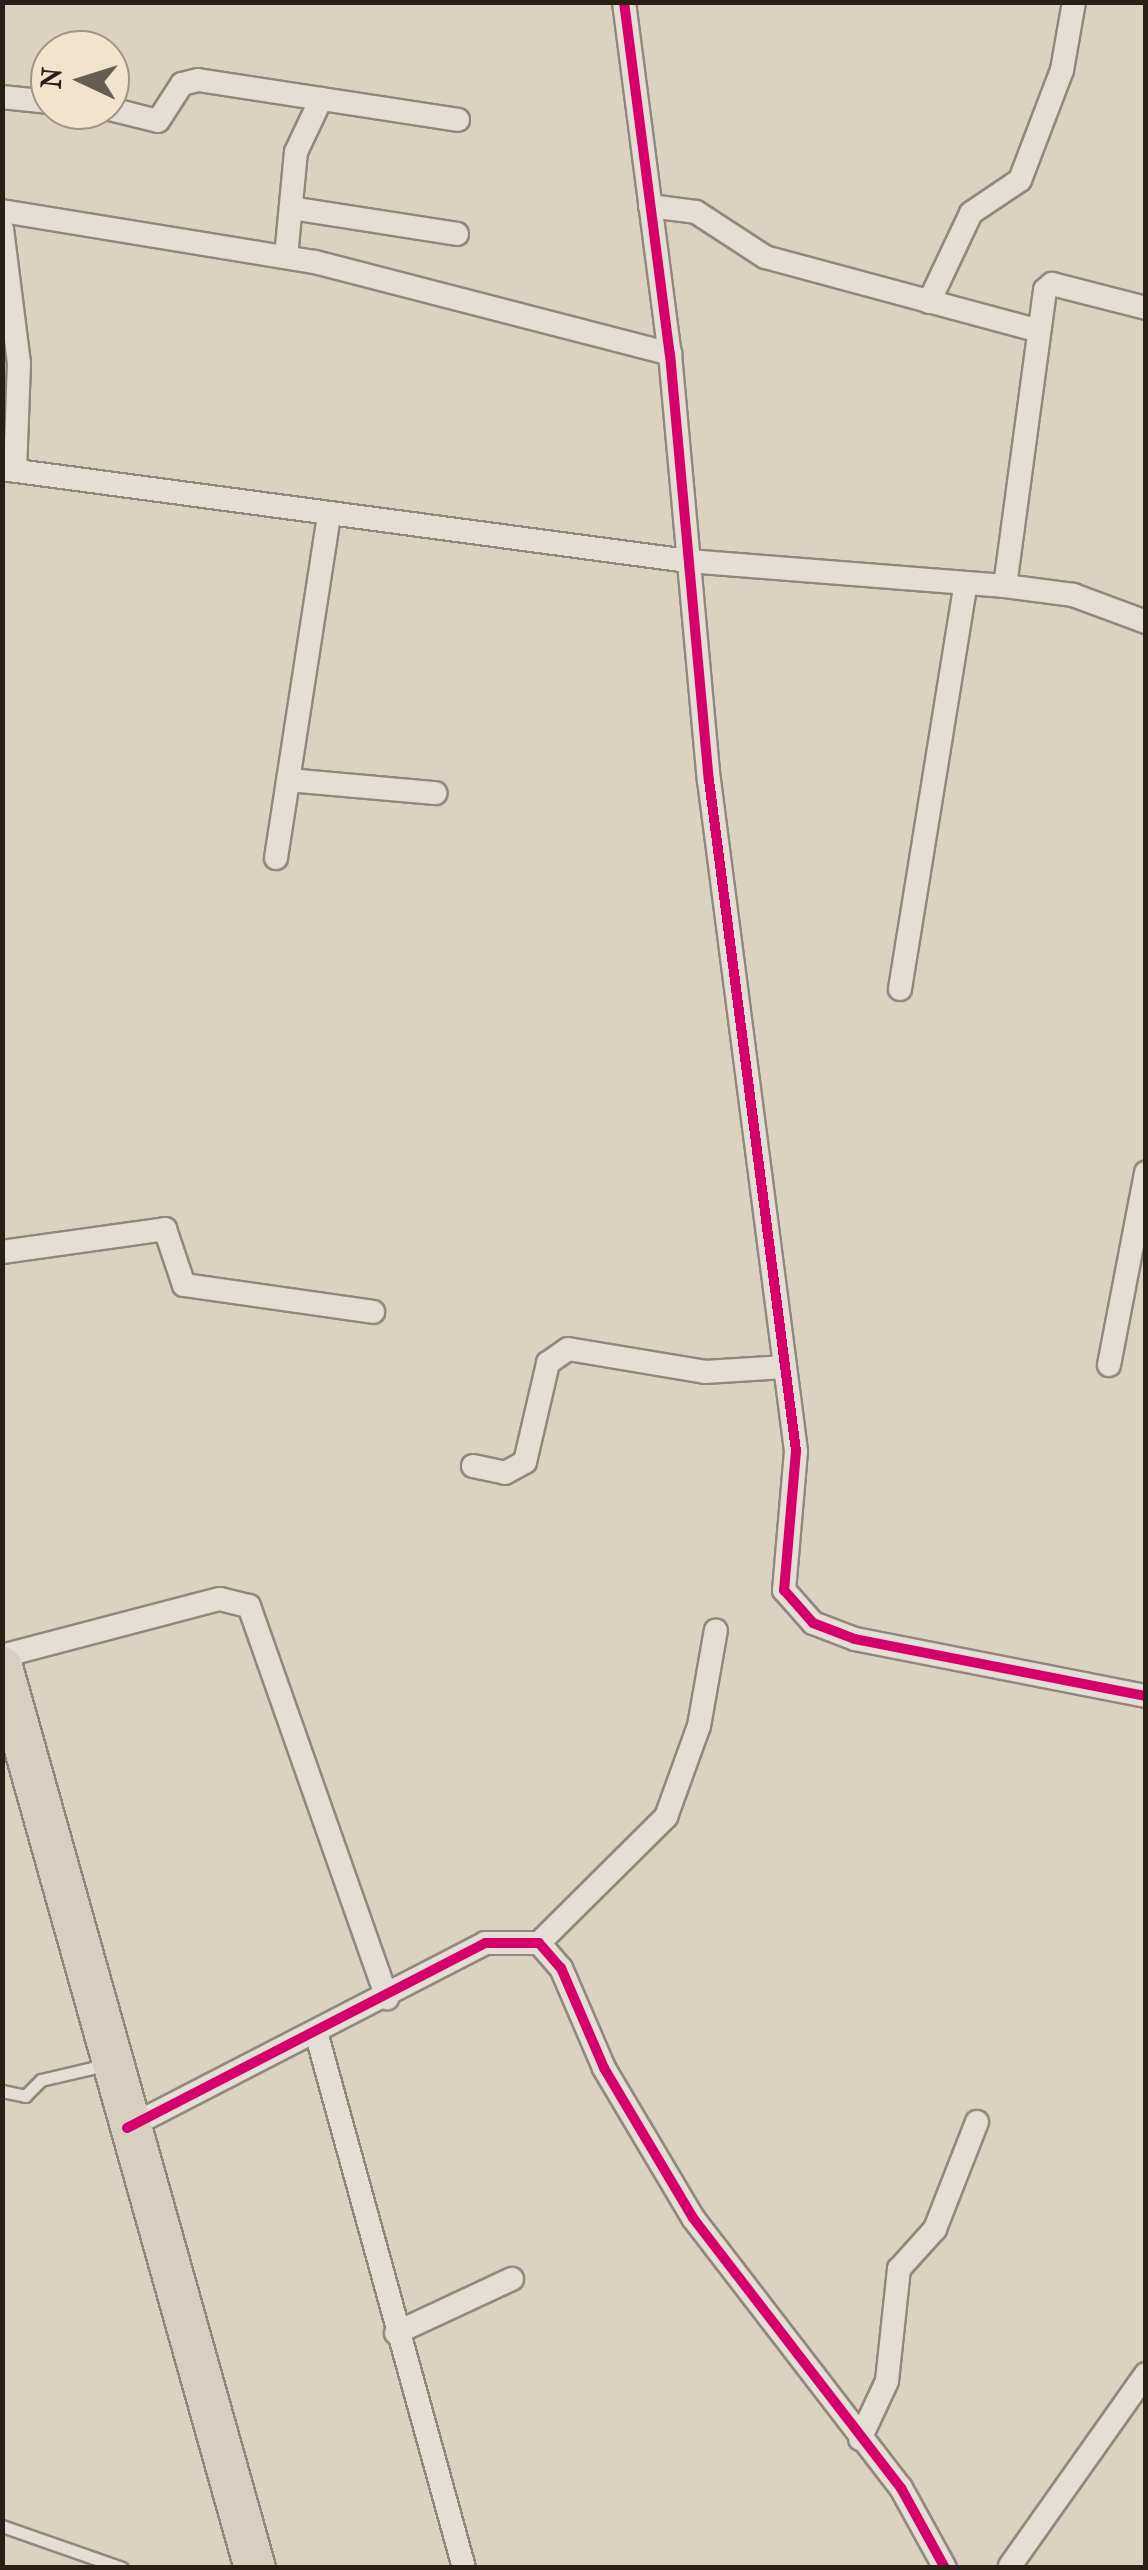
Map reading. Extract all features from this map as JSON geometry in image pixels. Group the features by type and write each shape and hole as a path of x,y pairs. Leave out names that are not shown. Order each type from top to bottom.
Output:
{"highway":[{"path":"2,1668 127,2128 254,2568"},
{"path":"2,1726 92,2068 236,2568"}],"street":[{"path":"624,2 670,354 688,561 785,1367 796,1499 784,1590 794,1610 933,1660 1146,1696"},
{"path":"929,302 971,214 1020,180 1062,70 1074,2"},
{"path":"130,114 158,122 188,80 458,120"},
{"path":"2,97 30,100"},
{"path":"286,258 296,152 321,99"},
{"path":"650,206 696,212 765,257 1036,330"},
{"path":"291,208 458,234"},
{"path":"2,212 286,258 670,354"},
{"path":"2,229 17,334 9,470 329,516 688,561 1005,586 1073,596 1146,622"},
{"path":"1005,586 1036,330 1052,284 1146,308"},
{"path":"276,858 329,516"},
{"path":"900,989 966,583"},
{"path":"288,780 435,793"},
{"path":"1109,1365 1146,1173"},
{"path":"2,1252 165,1229 184,1286 373,1312"},
{"path":"473,1466 505,1473 525,1462 556,1353 704,1372 785,1367"},
{"path":"2,1656 220,1599 250,1606 387,1998"},
{"path":"127,2128 387,1998 485,1943 539,1943 666,1816 699,1726 716,1630"},
{"path":"539,1943 562,1968 604,2068 693,2218 860,2440 946,2568"},
{"path":"316,2032 464,2568"},
{"path":"860,2440 887,2381 899,2270 936,2228 977,2122"},
{"path":"396,2332 512,2279"},
{"path":"1011,2567 1146,2374"}],"lane":[{"path":"2,2091 25,2096 41,2080 92,2068"},
{"path":"2,2526 122,2568"}],"cycle path":[{"path":"624,2 670,354 709,780 796,1451 784,1590 813,1623 855,1639 1146,1696"},
{"path":"127,2128 485,1943 539,1943 561,1968 604,2068 693,2218 901,2488 945,2568"}]}
